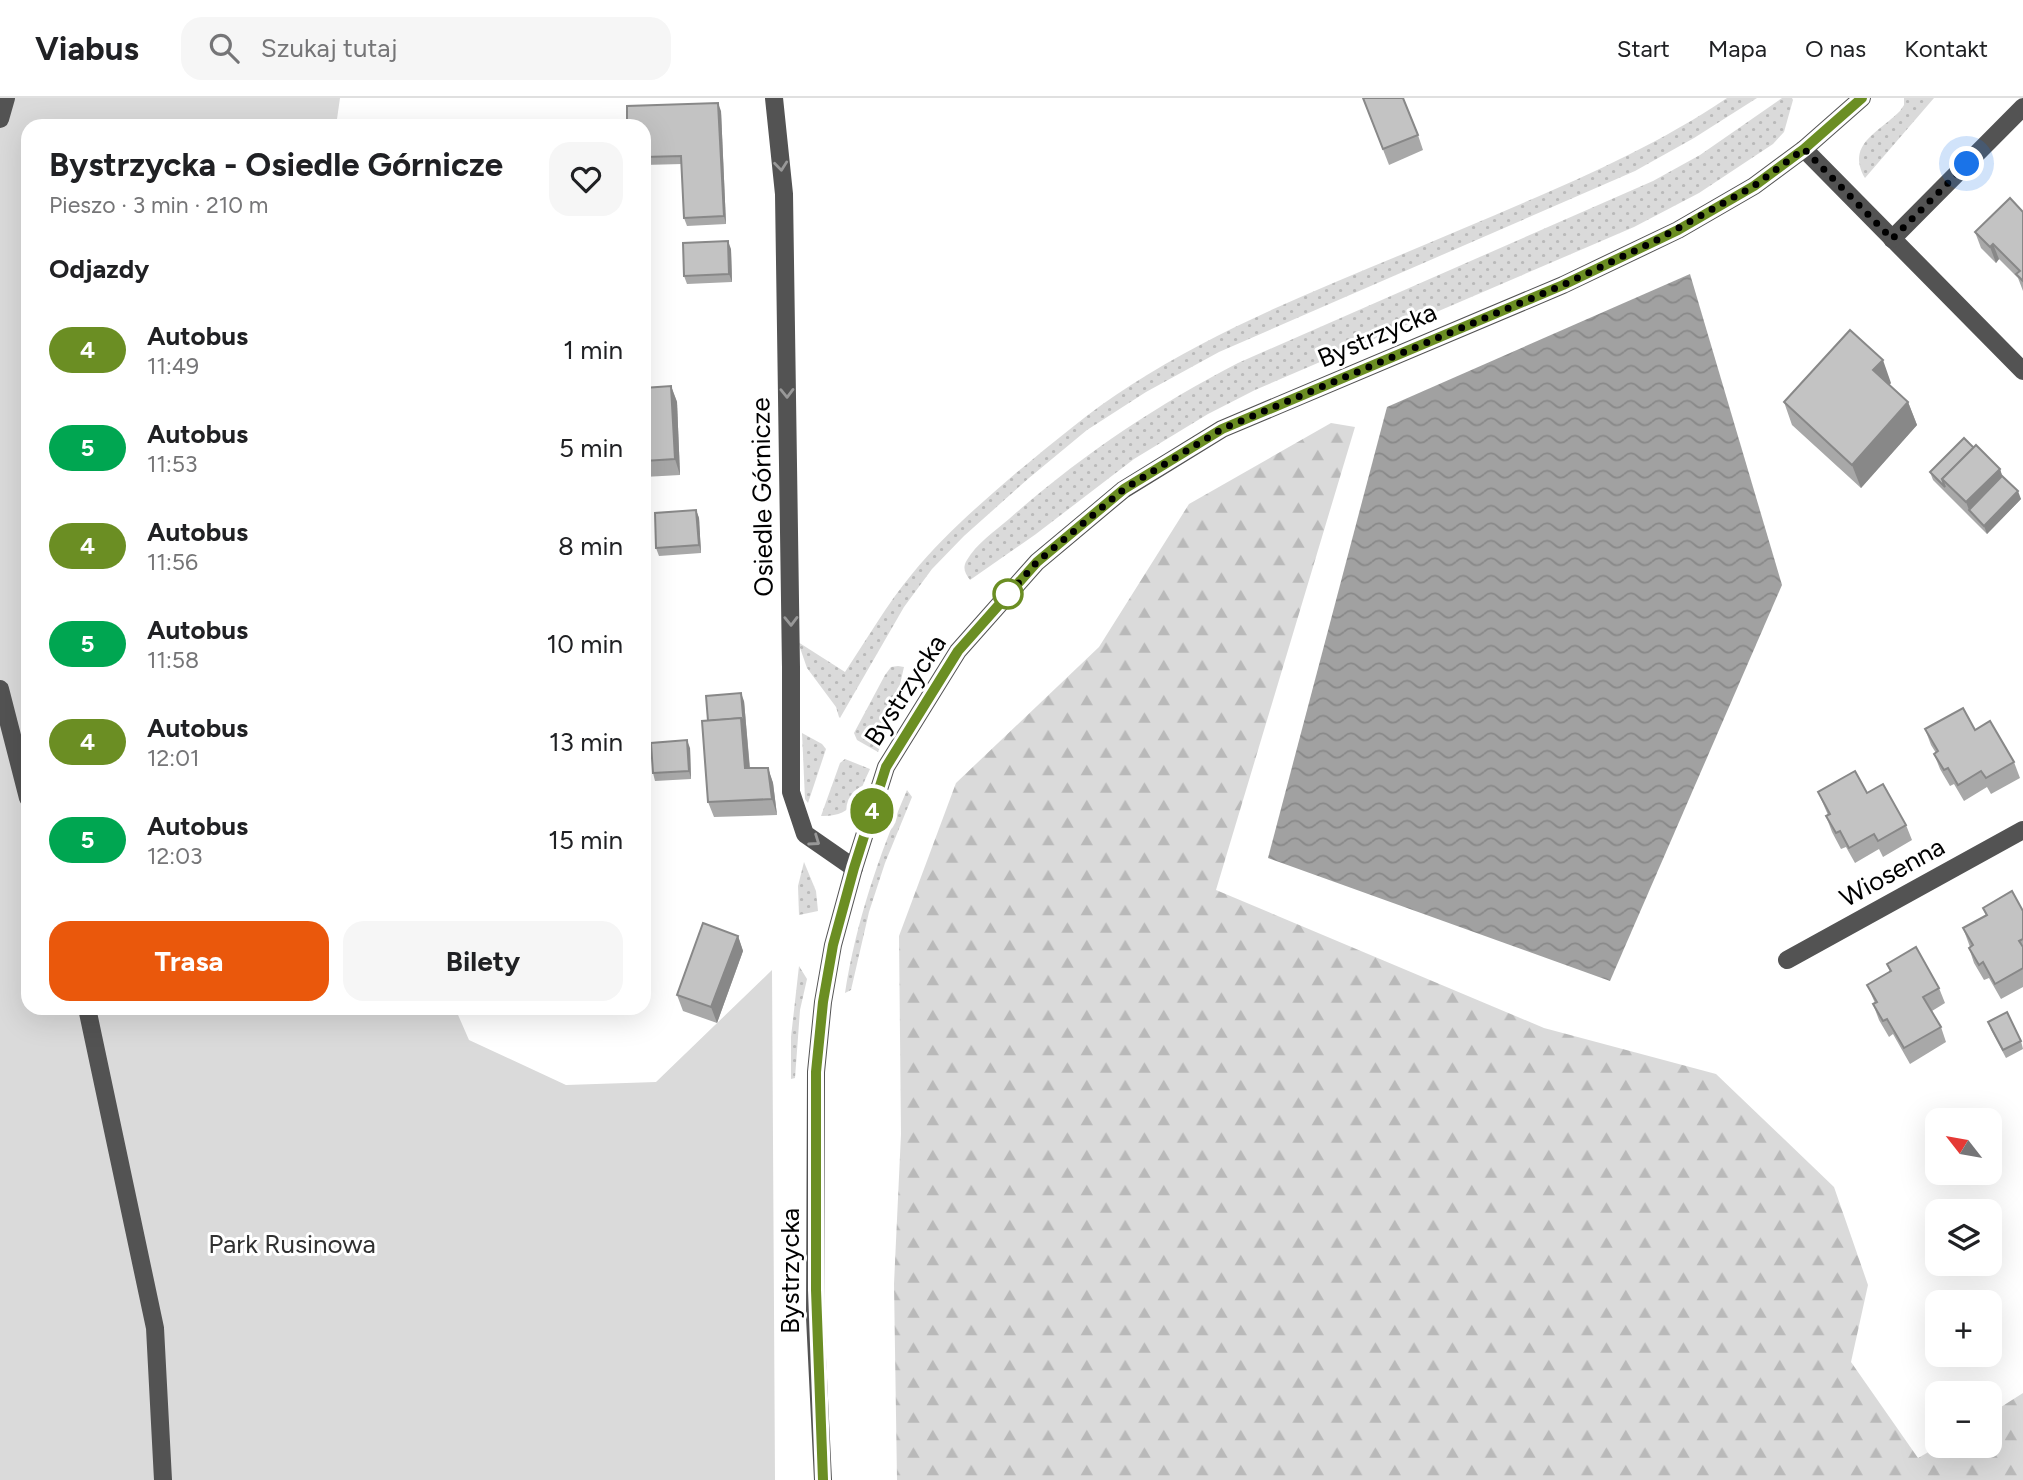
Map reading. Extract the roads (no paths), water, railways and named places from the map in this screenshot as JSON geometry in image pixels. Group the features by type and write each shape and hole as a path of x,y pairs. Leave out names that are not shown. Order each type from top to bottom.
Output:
{"street":[{"path":"0,119 6,98"},
{"name":"Osiedle Górnicze","path":"774,98 784,194 791,792 805,834 854,868"},
{"name":"Bystrzycka","path":"823,1480 816,1317 816,1072 823,1002 833,945 886,767 958,651 1037,562 1124,489 1222,429 1563,285 1678,230 1754,186 1804,149 1862,98"},
{"path":"1892,239 2023,107"},
{"path":"1804,149 2023,371"},
{"path":"0,689 21,771"},
{"name":"Wiosenna","path":"1787,960 2023,830"},
{"path":"88,1015 155,1328 163,1480"}],"water":[{"path":"1690,274 1782,585 1610,981 1268,858 1387,407"}],"park label":[{"name":"Park Rusinowa","path":"292,1244"}]}
